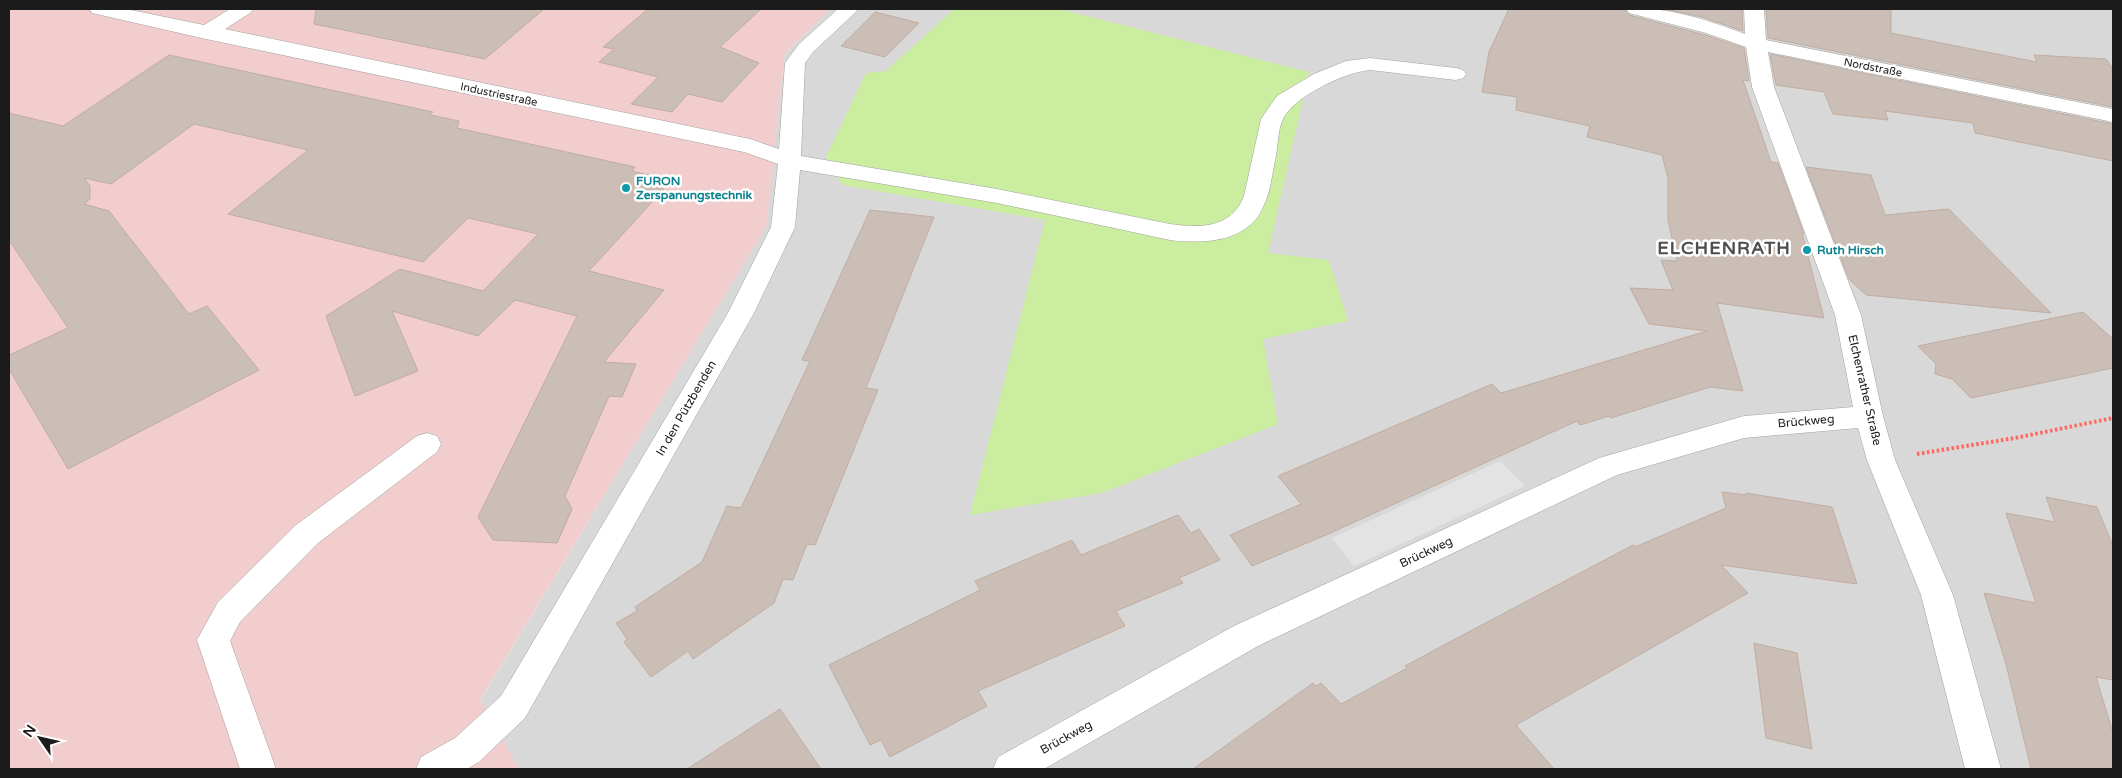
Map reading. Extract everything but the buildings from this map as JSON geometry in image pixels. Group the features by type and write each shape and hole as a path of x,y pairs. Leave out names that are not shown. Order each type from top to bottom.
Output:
{"street":[{"name":"Industriestraße","path":"99,9 750,146 790,161 997,196 1170,232 1195,235 1218,232 1239,222 1251,209 1256,196 1272,119 1285,101 1295,94 1321,78 1353,64 1370,64 1456,74"},
{"path":"206,33 243,9"},
{"name":"In den Pützbenden","path":"434,769 467,750 513,707 741,313 783,227 790,161 795,63 806,48 849,9"},
{"name":"Nordstraße","path":"1636,9 1713,29 1756,44 2113,115"},
{"name":"Elchenrather Straße","path":"1754,9 1756,44 1763,87 1848,315 1869,416 1882,460 1937,594 1983,769"},
{"name":"Brückweg","path":"1011,769 1246,636 1609,466 1744,427 1869,416"},
{"path":"258,769 212,640 229,612 307,534 427,444"}],"path":[{"path":"1882,460 2015,438 2113,418"}],"shaded area":[{"path":"9,9 830,9 785,53 766,227 480,700 519,769 9,769"},
{"path":"830,9 2113,9 2113,769 519,769 480,701 766,227 785,53"},
{"path":"1500,461 1525,486 1354,566 1332,538"}],"green space":[{"path":"954,9 1059,9 1309,72 1268,253 1329,260 1348,321 1263,339 1278,424 1102,493 970,515 1045,220 842,185 826,157 866,73 886,71"}],"place":[{"name":"FURON Zerspanungstechnik","path":"626,188"},
{"name":"Ruth Hirsch","path":"1807,250"}],"district":[{"name":"ELCHENRATH","path":"1724,248"}]}
